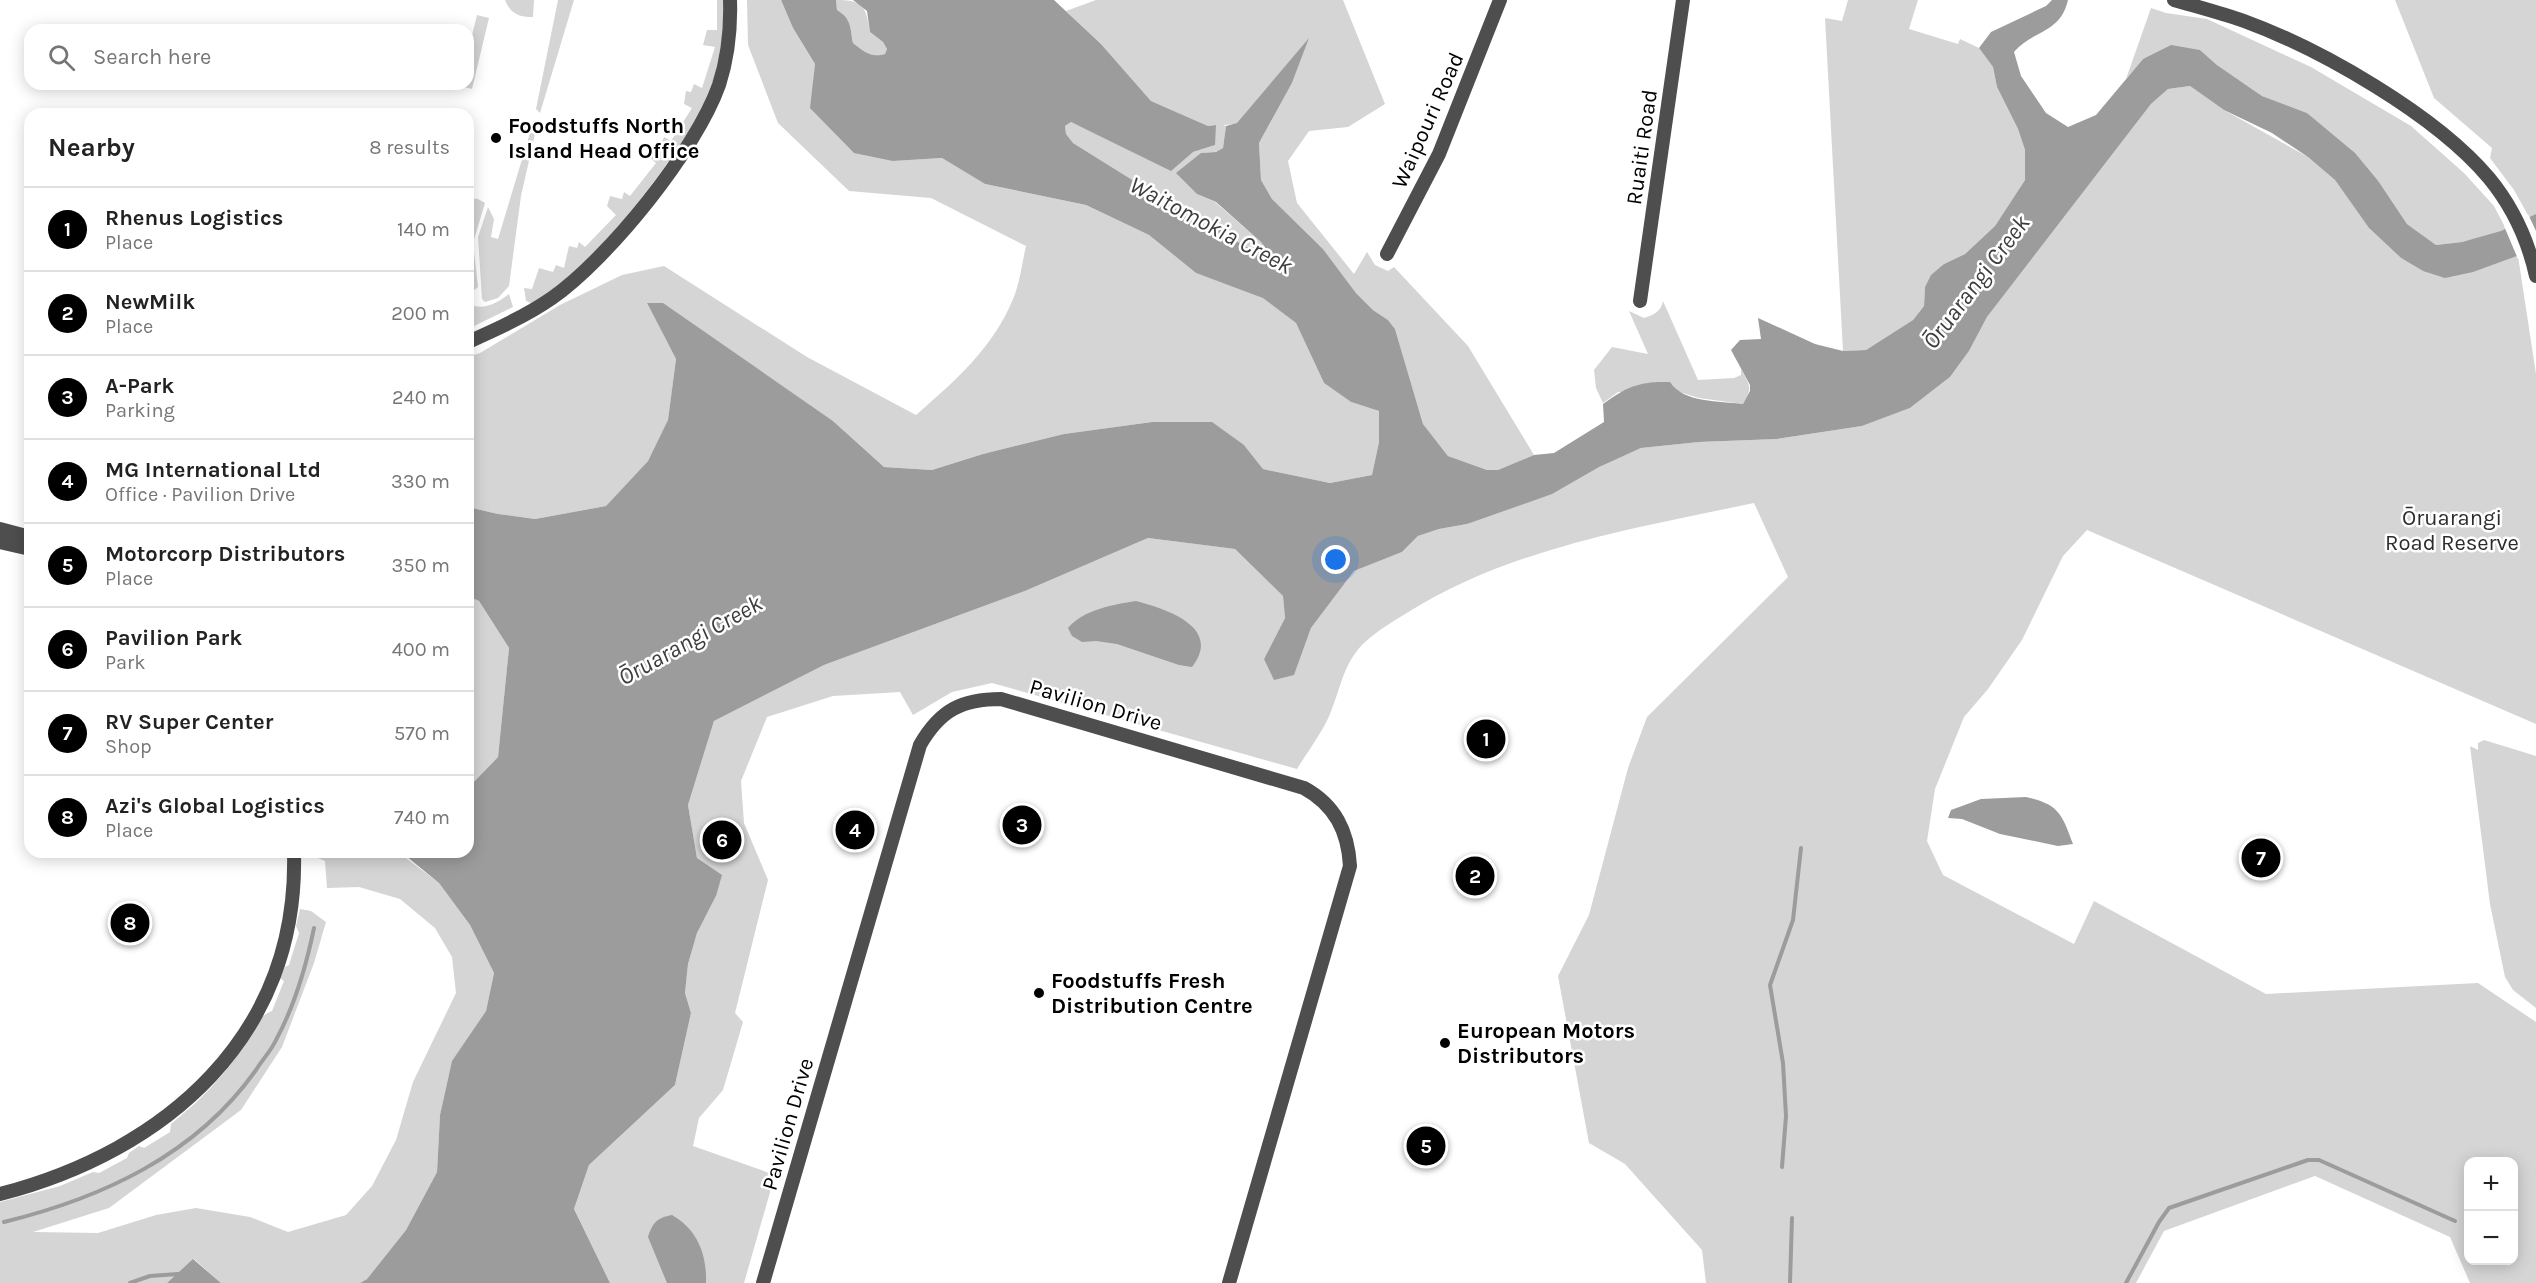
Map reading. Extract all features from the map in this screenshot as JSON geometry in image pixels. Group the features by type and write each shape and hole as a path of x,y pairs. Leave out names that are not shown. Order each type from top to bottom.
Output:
{"street":[{"path":"474,339 527,314 554,297 593,262 636,216 684,151 718,86 729,48 730,0"},
{"name":"Waipouri Road","path":"1387,254 1439,154 1500,0"},
{"name":"Ruaiti Road","path":"1640,301 1683,0"},
{"path":"2174,0 2267,30 2369,83 2415,114 2471,159 2489,178 2512,212 2535,270"},
{"path":"0,529 24,535"},
{"path":"0,542 24,548"},
{"name":"Pavilion Drive","path":"763,1283 920,745 929,728 951,709 981,699 1001,699 1304,788 1328,804 1345,833 1350,866 1229,1283"},
{"path":"0,1194 33,1185 87,1165 122,1146 155,1126 199,1090 219,1069 252,1021 266,993 281,952 290,917 294,858"}],"green space":[{"path":"505,0 534,0 533,17 516,14"},
{"path":"558,0 574,0 540,113 536,109"},
{"path":"717,0 727,0 720,68 701,113 678,148 661,144 664,137 671,141 692,108 684,104 686,91 691,92 694,84 702,88 715,47 703,45 707,30 717,30"},
{"path":"747,0 781,0 793,28 815,64 811,108 893,161 942,158 985,184 1086,205 1149,235 1196,273 1263,297 1296,323 1324,383 1351,402 1379,411 1379,442 1372,475 1330,483 1263,469 1244,445 1152,422 1064,434 983,454 932,470 884,467 833,421 753,366 647,303 676,359 668,421 648,461 606,506 535,519 474,508 474,355 560,305 622,275 664,266 807,357 916,415 972,363 1005,317 1017,286 1026,246 931,198 849,191 778,123 748,45"},
{"path":"836,0 852,1 862,6 867,16 870,32 883,42 887,49 885,54 871,54 853,43 849,24 837,10"},
{"path":"1096,0 1343,0 1385,104 1348,127 1309,131 1288,161 1297,203 1354,274 1367,252 1375,265 1388,271 1394,267 1468,346 1534,455 1498,470 1487,470 1448,456 1423,424 1395,329 1388,320 1373,310 1356,293 1323,249 1272,199 1261,180 1259,143 1292,83 1308,40 1237,124 1223,125 1226,126 1223,148 1216,152 1201,153 1197,194 1215,202 1261,242 1266,250 1253,248 1238,242 1225,229 1199,225 1158,196 1073,143 1066,134 1065,126 1071,122 1124,146 1193,152 1215,145 1215,125 1208,126 1151,101 1101,44 1066,11"},
{"path":"1848,0 1918,0 1909,29 1958,44 1960,39 1979,48 1993,67 1997,87 2018,129 2025,150 2025,180 1995,226 1965,254 1944,264 1925,287 1924,306 1913,320 1866,350 1843,351 1825,18 1842,21"},
{"name":"Ōruarangi Road Reserve","path":"2395,0 2536,0 2536,249 2518,256 2536,374 2536,724 2087,530 2063,556 2022,640 1988,689 1964,717 1935,789 1927,841 1943,875 2074,944 2094,901 2266,994 2478,983 2536,1022 2536,1283 2470,1283 2450,1237 2315,1176 2164,1231 2136,1283 1706,1283 1702,1250 1625,1164 1589,1143 1558,976 1589,915 1628,768 1647,717 1788,577 1754,503 1621,531 1534,555 1450,589 1410,611 1373,635 1350,661 1327,721 1297,769 992,683 952,692 913,715 900,692 833,696 767,717 741,781 744,823 768,880 735,1013 743,1022 723,1090 699,1118 693,1146 775,1175 744,1283 610,1283 574,1209 589,1165 675,1085 691,1013 685,993 688,964 697,933 716,896 697,858 688,805 714,721 824,665 1025,591 1148,538 1235,549 1283,596 1285,618 1264,659 1294,674 1311,628 1354,571 1402,552 1418,536 1439,529 1467,524 1641,448 1699,442 1777,439 1862,426 1910,408 1950,377 1969,351 1987,317 2151,104 2168,89 2190,86 2224,110 2308,157 2335,180 2370,229 2401,258 2423,271 2501,232 2462,242 2436,245 2407,224 2379,182 2307,113 2262,96 2217,65 2200,50 2143,59 2126,79 2151,8 2166,13 2207,19 2311,67 2411,126 2464,173 2494,206 2506,229 2529,217 2514,190 2490,158 2492,148 2434,98"},
{"path":"477,15 489,18 474,81 474,27"},
{"path":"538,121 521,196 509,286 498,298 485,302 482,299 478,237 488,207 494,219 491,237 498,239 533,123"},
{"path":"651,149 673,155 627,216 571,275 531,303 526,301 524,288 532,289 539,268 553,272 556,265 564,268 569,246 577,248 579,242 585,247 616,215 607,206 610,196 622,199 624,192 630,196 656,163 649,157"},
{"path":"474,199 485,203 474,240"},
{"path":"474,252 478,287 474,290"},
{"path":"509,294 513,307 474,326 474,306 495,303"},
{"path":"1663,301 1698,380 1734,378 1741,375 1741,369 1749,386 1743,404 1699,398 1676,391 1618,392 1603,403 1596,388 1594,370 1612,347 1648,354 1629,311 1644,318 1658,310"},
{"path":"474,599 479,601 509,648 498,757 474,782"},
{"path":"2484,740 2536,756 2536,1008 2513,990 2505,977 2490,904 2470,746 2478,750 2478,743"},
{"path":"318,858 406,858 439,883 470,925 494,973 486,1011 452,1062 440,1115 437,1172 406,1230 367,1279 360,1283 221,1283 194,1259 167,1283 0,1283 0,1202 60,1186 93,1172 99,1173 127,1158 129,1153 139,1146 144,1148 170,1132 171,1124 219,1079 244,1046 259,1021 272,1011 284,981 280,978 285,967 289,965 299,933 296,926 300,909 311,911 326,922 314,963 282,1047 241,1110 109,1208 33,1232 98,1233 156,1215 196,1208 250,1217 288,1232 346,1215 372,1186 396,1140 413,1082 456,993 452,957 435,928 400,899 359,887 327,888 325,861"}],"water":[{"name":"Ōruarangi Creek","path":"781,0 836,0 837,10 850,24 853,43 864,51 876,55 885,54 887,49 883,42 870,32 867,11 853,0 1054,0 1101,44 1151,101 1208,126 1216,125 1215,145 1193,152 1171,171 1071,122 1065,126 1066,134 1073,143 1158,196 1199,225 1225,229 1243,245 1259,249 1266,249 1216,202 1197,194 1176,173 1201,153 1216,152 1223,148 1226,126 1237,123 1309,38 1292,83 1259,143 1261,180 1272,199 1323,249 1356,293 1373,310 1388,320 1395,329 1423,424 1448,456 1487,470 1498,470 1534,455 1554,453 1604,422 1603,404 1627,389 1642,384 1670,382 1676,389 1693,397 1743,404 1750,391 1750,385 1731,350 1740,340 1761,339 1758,318 1815,344 1843,351 1866,350 1913,320 1924,306 1925,287 1931,275 1944,264 1965,254 1995,226 2025,180 2025,150 2018,129 1997,87 1993,67 1979,48 1991,32 2046,6 2052,0 2068,0 2059,19 2014,52 2021,76 2046,113 2068,127 2096,115 2143,59 2171,45 2200,50 2217,65 2262,96 2307,113 2355,153 2379,182 2407,224 2436,245 2462,242 2501,231 2536,214 2536,249 2473,272 2445,278 2423,271 2401,258 2369,228 2335,180 2308,157 2272,133 2224,110 2190,86 2168,89 2151,104 1987,317 1969,351 1950,377 1910,408 1862,426 1777,439 1699,442 1641,448 1599,467 1552,494 1467,524 1439,529 1418,536 1402,552 1354,571 1311,628 1294,675 1274,680 1264,659 1285,618 1283,596 1235,549 1148,538 1025,591 824,665 714,721 688,805 697,858 722,875 716,896 697,933 688,964 685,993 691,1013 675,1085 589,1165 574,1209 610,1283 360,1283 367,1279 406,1230 437,1172 440,1115 452,1061 486,1011 494,973 470,925 439,883 408,858 474,858 474,782 498,757 509,648 479,601 474,599 474,508 535,519 606,506 648,461 668,420 676,359 647,303 663,303 833,421 884,467 932,470 983,454 1064,434 1152,422 1212,422 1244,445 1263,469 1330,483 1372,475 1379,442 1379,411 1351,402 1324,383 1296,323 1263,298 1196,273 1149,235 1086,205 985,184 942,158 893,161 854,153 810,108 815,64 793,28"},
{"path":"1136,601 1175,615 1196,631 1201,641 1200,653 1192,667 1179,665 1117,644 1082,642 1072,636 1068,628 1082,616 1091,612"},
{"path":"2026,797 2046,803 2058,812 2073,844 2058,846 2000,834 1962,819 1948,818 1951,810 1981,799"},
{"path":"672,1215 688,1227 699,1243 705,1262 706,1283 667,1283 648,1237 656,1222"},
{"path":"193,1259 221,1283 167,1283"}],"pier":[{"path":"2528,214 2536,231 2536,252 2518,259 2504,226"}],"waterway":[{"path":"1782,1167 1786,1116 1783,1063 1770,985 1793,920 1801,848"},
{"path":"4,1222 41,1212 111,1186 176,1149 205,1126 232,1100 274,1044 299,986 314,928"},
{"path":"2126,1283 2169,1208 2308,1160 2319,1160 2455,1221"},
{"path":"1790,1283 1792,1218"},
{"path":"130,1283 150,1276 178,1274"}],"place":[{"name":"Foodstuffs North Island Head Office","path":"496,138"},
{"name":"Rhenus Logistics","path":"1486,739"},
{"name":"A-Park","path":"1022,825"},
{"name":"MG International Ltd","path":"855,830"},
{"name":"Pavilion Park","path":"722,840"},
{"name":"RV Super Center","path":"2261,858"},
{"name":"NewMilk","path":"1475,876"},
{"name":"Azi's Global Logistics","path":"130,923"},
{"name":"Foodstuffs Fresh Distribution Centre","path":"1039,993"},
{"name":"European Motors Distributors","path":"1445,1043"},
{"name":"Motorcorp Distributors","path":"1426,1146"}],"water label":[{"name":"Waitomokia Creek","path":"1211,225"}]}
